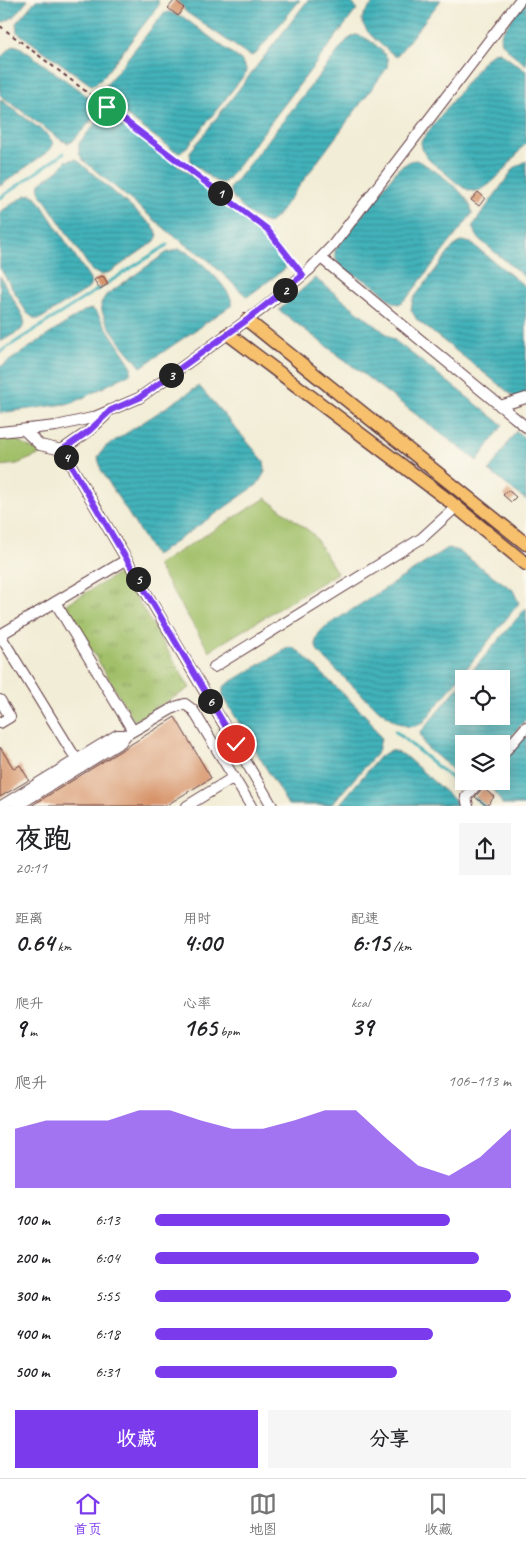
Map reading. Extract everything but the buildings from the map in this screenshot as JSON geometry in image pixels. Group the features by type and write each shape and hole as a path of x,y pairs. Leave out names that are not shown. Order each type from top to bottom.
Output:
{"main road":[{"path":"247,320 526,544"},
{"path":"228,334 456,507 526,564"}],"street":[{"path":"0,432 74,422 111,410 139,398 247,320 303,275 333,245 520,0"},
{"path":"321,258 526,427"},
{"path":"500,406 526,398"},
{"path":"62,450 89,431 111,410"},
{"path":"24,430 40,445 62,450 272,806"},
{"path":"214,668 422,538 456,507"},
{"path":"79,763 0,635 126,560"},
{"path":"55,602 129,733"},
{"path":"0,700 10,717 0,723"},
{"path":"17,806 117,735 129,733 180,705 189,706 251,806"},
{"path":"510,746 526,727"},
{"path":"0,806 79,763"},
{"path":"187,806 234,777"},
{"path":"468,806 466,797 472,790"}],"path":[{"path":"0,26 267,229 303,275"}],"green space":[{"path":"9,436 41,454 17,464 0,466 0,437"},
{"path":"266,498 313,534 337,573 209,651 157,565"},
{"path":"121,572 190,688 134,721 65,605"}],"water":[{"path":"0,0 28,0 14,17 4,22 0,20"},
{"path":"36,0 158,0 159,5 103,77 91,85 17,32 16,23"},
{"path":"177,0 300,0 256,54 250,56 186,12"},
{"path":"308,0 350,0 357,9 227,180 223,183 215,181 191,162 190,152"},
{"path":"376,0 441,0 396,57 370,34 363,24 364,14"},
{"path":"526,0 526,65 509,51 500,40 502,32"},
{"path":"169,12 183,17 241,60 246,69 246,73 188,146 180,152 173,150 107,101 104,93 106,85 163,14"},
{"path":"355,35 369,40 379,48 388,60 387,68 277,216 269,223 258,219 239,205 234,199 230,188 347,40"},
{"path":"14,45 20,47 98,104 99,112 72,142 68,143 61,140 0,95 0,58"},
{"path":"499,52 526,71 526,143 494,180 479,190 472,191 461,186 431,162 423,151 421,141 483,61 493,53"},
{"path":"0,99 48,135 53,143 50,150 0,186"},
{"path":"105,112 111,114 266,232 279,249 286,268 247,297 208,260 170,233 83,160 79,153 79,143"},
{"path":"76,159 154,227 158,235 155,241 112,271 102,275 92,271 39,191 40,183 61,168 66,161"},
{"path":"416,160 441,175 459,190 471,207 472,214 408,297 399,304 391,301 373,285 346,271 335,257 335,250 398,169 410,161"},
{"path":"526,161 526,278 479,239 472,227 514,168"},
{"path":"32,194 38,199 89,277 91,284 88,289 40,319 35,319 27,313 0,268 0,212 26,195"},
{"path":"462,241 471,243 526,287 526,395 517,399 417,320 411,310 413,299 453,247"},
{"path":"178,249 192,256 211,272 227,291 232,305 141,367 110,328 102,311 101,303 106,295 166,253"},
{"path":"0,276 23,316 25,324 21,330 0,342"},
{"path":"315,278 503,425 477,461 279,310"},
{"path":"92,309 97,313 131,365 131,373 73,403 0,413 0,367 84,311"},
{"path":"199,386 264,461 265,472 257,485 155,556 101,470 98,457 105,447"},
{"path":"516,431 526,439 526,500 489,471"},
{"path":"448,548 458,551 513,590 519,603 465,670 455,670 455,683 423,723 415,726 401,724 382,712 318,652 317,638 325,627"},
{"path":"526,608 526,719 510,738 510,735 455,735 455,771 425,746 420,733 455,691 455,725 510,725 510,670 473,670"},
{"path":"291,647 300,652 368,718 381,738 378,752 331,805 288,805 223,696 223,687"},
{"path":"526,730 526,805 503,805 494,790 510,790 510,750"},
{"path":"391,750 404,755 460,805 339,805 379,757"}],"waterway":[{"path":"0,198 64,153"},
{"path":"0,352 167,245"},
{"path":"395,731 455,781"},
{"path":"475,798 484,806"}],"route":[{"path":"107,107 267,229 303,275 261,310 139,398 111,410 89,431 62,450 236,744"}]}
